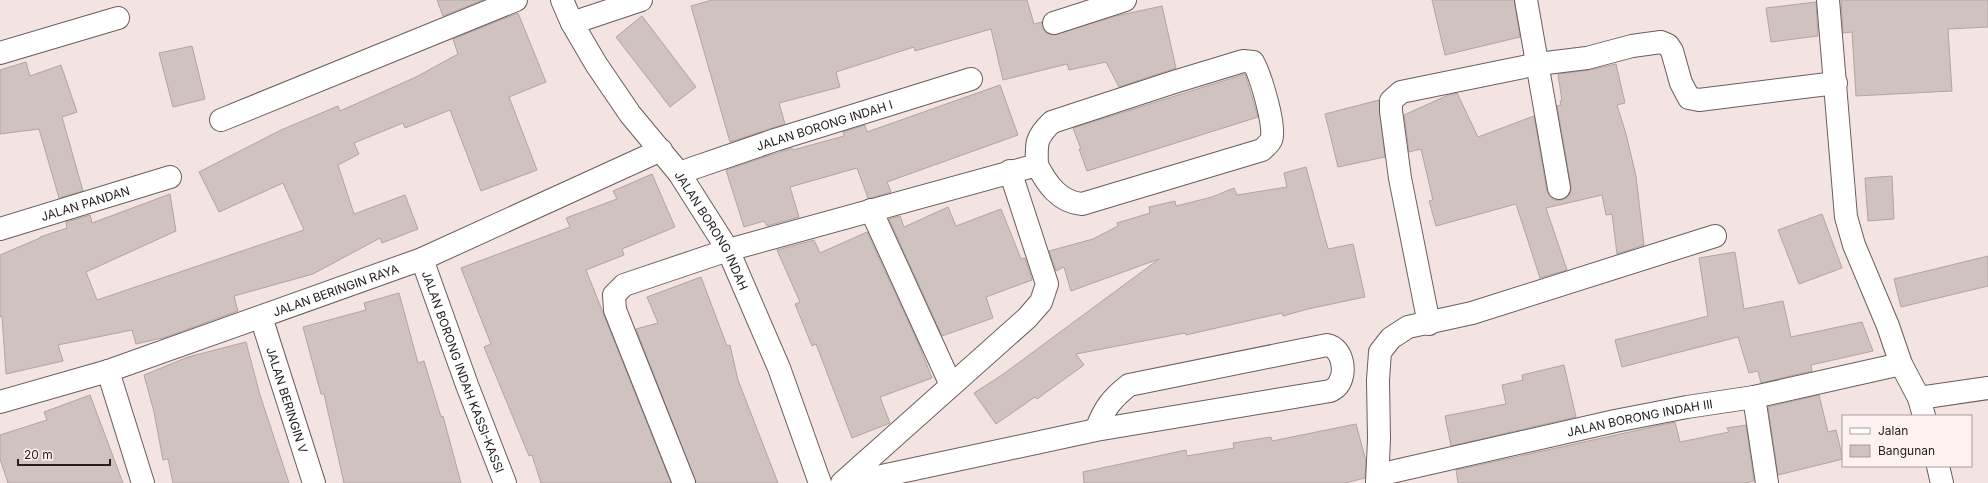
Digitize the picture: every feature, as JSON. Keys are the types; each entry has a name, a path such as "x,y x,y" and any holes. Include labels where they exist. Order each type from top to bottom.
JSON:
{"street":[{"path":"221,120 516,0"},
{"name":"JALAN BORONG INDAH","path":"562,0 572,23 596,64 630,114 679,173 728,250 779,368 820,483"},
{"path":"572,23 641,0"},
{"path":"1054,23 1124,0"},
{"path":"1526,0 1559,188"},
{"path":"1828,0 1846,217 1854,245 1888,326 1901,364 1921,407 1988,388"},
{"path":"0,53 118,18"},
{"path":"1429,324 1400,178 1392,101 1401,92 1538,64 1587,58 1632,46 1660,42 1668,45 1672,50 1681,83 1689,98 1699,100 1836,83"},
{"path":"1243,61 1253,62 1262,82 1273,130 1271,140 1262,150 1082,204 1074,203 1057,193 1047,184 1037,164 1036,149 1041,132 1052,122 1243,61"},
{"name":"JALAN BORONG INDAH I","path":"679,173 775,140 971,79"},
{"name":"JALAN BERINGIN RAYA","path":"0,402 108,371 422,259 661,150"},
{"path":"684,483 615,310 614,295 624,285 728,250 1037,164"},
{"path":"842,483 951,384 1027,318 1042,302 1047,284 1010,171"},
{"name":"JALAN PANDAN","path":"0,229 170,177"},
{"path":"871,210 951,384"},
{"name":"JALAN BORONG INDAH III","path":"1715,236 1472,313 1408,328 1391,338 1380,352 1378,380 1378,479 1615,421 1687,407 1754,398 1901,364"},
{"name":"JALAN BORONG INDAH KASSI-KASSI","path":"422,259 466,385 505,483"},
{"name":"JALAN BERINGIN V","path":"261,317 314,483"},
{"path":"849,483 1096,430 1330,391 1337,386 1341,376 1342,362 1339,353 1333,346 1326,345 1129,385 1113,397 1103,412 1096,430"},
{"path":"108,371 143,483"},
{"path":"1754,398 1767,483"},
{"path":"1938,467 1942,483"}],"building":[{"path":"437,0 483,0 443,16"},
{"path":"712,0 1027,0 1034,24 1042,22 1045,32 1052,35 1116,16 1162,6 1176,68 1119,87 1106,62 1069,70 1067,64 1003,80 991,29 915,51 914,47 836,72 840,87 779,103 785,124 730,142 691,6"},
{"path":"1432,0 1514,0 1520,37 1445,55"},
{"path":"1841,0 1988,0 1988,27 1948,29 1952,91 1856,96 1852,32 1843,33"},
{"path":"1816,2 1818,36 1771,42 1766,8"},
{"path":"518,13 546,82 509,97 537,170 481,191 450,110 405,128 403,123 354,143 359,154 338,165 354,214 405,195 418,229 382,243 380,238 313,274 234,296 238,311 166,337 136,344 132,330 58,345 63,361 6,374 2,316 0,317 0,255 40,237 67,228 66,222 90,215 92,223 170,194 176,231 86,272 97,300 304,230 283,183 219,212 199,172 281,130 338,106 340,111 416,77 458,54 453,39"},
{"path":"642,16 696,87 670,107 616,37"},
{"path":"192,46 205,99 173,107 159,53"},
{"path":"26,62 30,76 61,65 77,112 62,117 83,191 59,198 39,129 0,134 0,70"},
{"path":"1616,64 1625,103 1617,105 1636,176 1644,245 1617,254 1612,214 1606,215 1602,195 1546,208 1567,270 1540,278 1516,204 1436,226 1429,201 1433,200 1421,149 1409,152 1404,115 1446,96 1457,93 1478,137 1534,116 1547,191 1549,196 1554,200 1562,200 1571,192 1571,186 1557,106 1561,105 1560,101 1562,101 1558,74 1589,70"},
{"path":"1245,74 1258,117 1087,171 1073,128"},
{"path":"1000,85 1018,135 887,182 891,192 871,198 868,198 857,168 790,187 799,217 767,226 764,221 744,227 726,170 792,148 793,150 844,136 843,132 865,125 867,132"},
{"path":"1379,100 1385,157 1338,167 1325,114"},
{"path":"1306,167 1328,249 1353,244 1365,297 1283,316 1282,313 1186,335 1185,333 1076,354 1084,365 1037,399 1035,397 996,424 974,393 1002,375 1159,259 1071,291 1064,267 1056,271 1049,251 1093,239 1118,226 1117,223 1150,213 1149,207 1175,201 1176,206 1212,197 1234,188 1237,195 1287,187 1284,173"},
{"path":"652,174 675,227 622,249 624,255 586,270 671,483 541,483 532,455 529,456 484,347 491,344 461,268 570,227 566,218 617,199 613,191"},
{"path":"1892,176 1894,219 1868,221 1865,178"},
{"path":"948,207 956,226 1001,209 1021,259 1025,258 1032,280 986,297 993,318 942,336 889,219 900,216 904,227"},
{"path":"1822,214 1842,268 1799,284 1778,230"},
{"path":"867,232 919,345 932,378 880,397 890,423 852,438 816,344 812,346 795,304 800,302 777,250 814,240 820,253"},
{"path":"1735,252 1744,309 1783,301 1791,337 1862,322 1873,351 1811,365 1812,371 1761,383 1758,371 1749,373 1738,337 1622,367 1615,340 1708,316 1699,258"},
{"path":"1988,256 1988,286 1901,307 1894,279"},
{"path":"701,277 727,346 730,345 738,380 778,483 696,483 636,329 658,323 647,297"},
{"path":"399,293 418,363 424,361 441,417 443,416 461,483 344,483 324,394 321,394 303,327 366,310 364,303"},
{"path":"246,342 260,395 289,483 173,483 168,459 163,460 154,412 144,375 188,357"},
{"path":"1564,365 1576,417 1451,446 1445,416 1506,404 1502,385 1523,380 1522,375"},
{"path":"90,395 123,483 8,483 0,459 0,435 47,420 44,412"},
{"path":"1819,395 1828,432 1836,430 1842,459 1778,475 1768,407"},
{"path":"1675,422 1680,442 1729,432 1727,428 1746,425 1754,481 1745,483 1458,483 1456,470"},
{"path":"1356,424 1366,461 1365,478 1345,483 1084,483 1083,472 1186,450 1187,456 1234,448 1233,443 1271,437 1272,441"}]}
